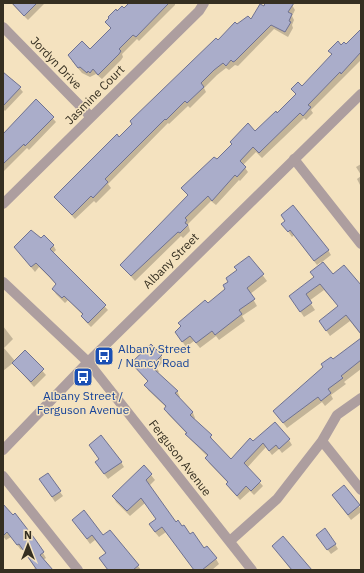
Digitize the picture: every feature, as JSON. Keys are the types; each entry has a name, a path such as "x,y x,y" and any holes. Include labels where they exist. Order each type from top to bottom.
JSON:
{"street":[{"name":"Jasmine Court","path":"3,204 199,11 204,3"},
{"name":"Jordyn Drive","path":"3,27 91,117"},
{"name":"Albany Street","path":"3,450 88,362 294,158 361,94"},
{"path":"294,158 361,244"},
{"name":"Ferguson Avenue","path":"3,282 88,362 252,570"},
{"path":"230,542 277,499 322,441 337,415 361,398"},
{"path":"322,441 361,490"},
{"path":"3,476 78,570"}],"building":[{"path":"12,3 37,3 24,16"},
{"path":"129,3 169,3 136,37 133,35 119,49 121,51 119,54 98,75 93,69 90,73 88,71 87,73 80,67 78,68 68,55 82,41 90,49 111,28 105,22 109,18 108,17 116,9 117,11 122,6 124,8"},
{"path":"265,3 294,3 288,12 292,14 289,21 291,22 285,32 271,25 235,61 233,62 231,60 226,66 223,63 214,70 201,83 204,87 187,103 185,101 166,120 165,119 105,179 108,182 93,198 91,196 72,215 54,197 117,134 119,137 132,124 130,121 216,38 218,40 235,22 237,24 248,16 251,19 260,4 264,6"},
{"path":"361,29 361,52 341,74 340,72 308,105 311,107 303,116 300,113 259,153 253,147 240,161 246,167 237,177 235,175 212,201 208,196 185,218 187,220 185,223 188,225 180,233 178,232 131,276 120,265 188,195 181,188 214,157 217,159 232,144 230,142 248,123 255,131 276,111 277,113 296,94 291,89 298,82 302,86 332,54 328,51 338,41 341,45 344,42 346,44"},
{"path":"3,72 21,87 3,106"},
{"path":"36,99 54,117 25,146 24,144 3,164 3,134"},
{"path":"293,205 329,250 314,261 290,230 288,232 281,224 285,221 281,215"},
{"path":"31,230 41,238 44,235 54,245 50,249 106,305 88,323 81,316 83,314 64,296 62,298 52,289 56,284 50,277 36,263 31,267 14,247"},
{"path":"249,256 264,274 247,288 255,299 239,310 242,314 215,335 212,331 196,343 190,336 182,342 175,332 181,326 178,323 205,300 208,303 225,289 223,285 228,282 226,278 237,270 234,267"},
{"path":"323,262 333,274 344,265 361,285 361,334 346,315 326,331 319,321 338,306 320,284 306,294 312,303 300,312 289,296 314,277 310,272"},
{"path":"361,338 361,360 341,376 343,378 328,389 331,393 321,401 318,397 283,423 273,411 323,367 321,364 331,357 333,359"},
{"path":"151,344 162,355 154,363 157,366 154,369 178,391 175,393 193,412 190,415 212,435 210,437 231,459 250,438 253,441 275,422 290,439 279,449 276,445 269,451 263,443 244,463 261,481 251,491 246,486 237,496 226,484 228,482 205,458 208,455 185,434 187,433 164,409 166,406 144,385 148,381 131,363"},
{"path":"25,350 44,369 31,382 12,363"},
{"path":"101,435 122,462 104,474 95,462 99,459 89,445"},
{"path":"144,465 152,474 146,480 176,522 178,520 182,526 184,525 190,534 193,532 204,548 207,546 217,558 202,570 194,570 162,527 155,532 149,524 156,519 141,498 127,511 112,496"},
{"path":"48,473 61,491 52,497 39,479"},
{"path":"344,485 360,505 348,515 332,495"},
{"path":"3,504 13,515 15,513 35,539 44,552 40,555 53,570 37,570 19,544 17,545 7,532 3,536"},
{"path":"84,510 103,535 110,530 139,565 133,570 108,570 99,558 106,553 92,535 87,539 72,520"},
{"path":"325,528 336,544 327,550 316,535"},
{"path":"283,536 312,570 292,570 272,546"}],"place":[{"name":"Albany Street / Nancy Road","path":"104,356"},
{"name":"Albany Street / Ferguson Avenue","path":"83,377"}]}
